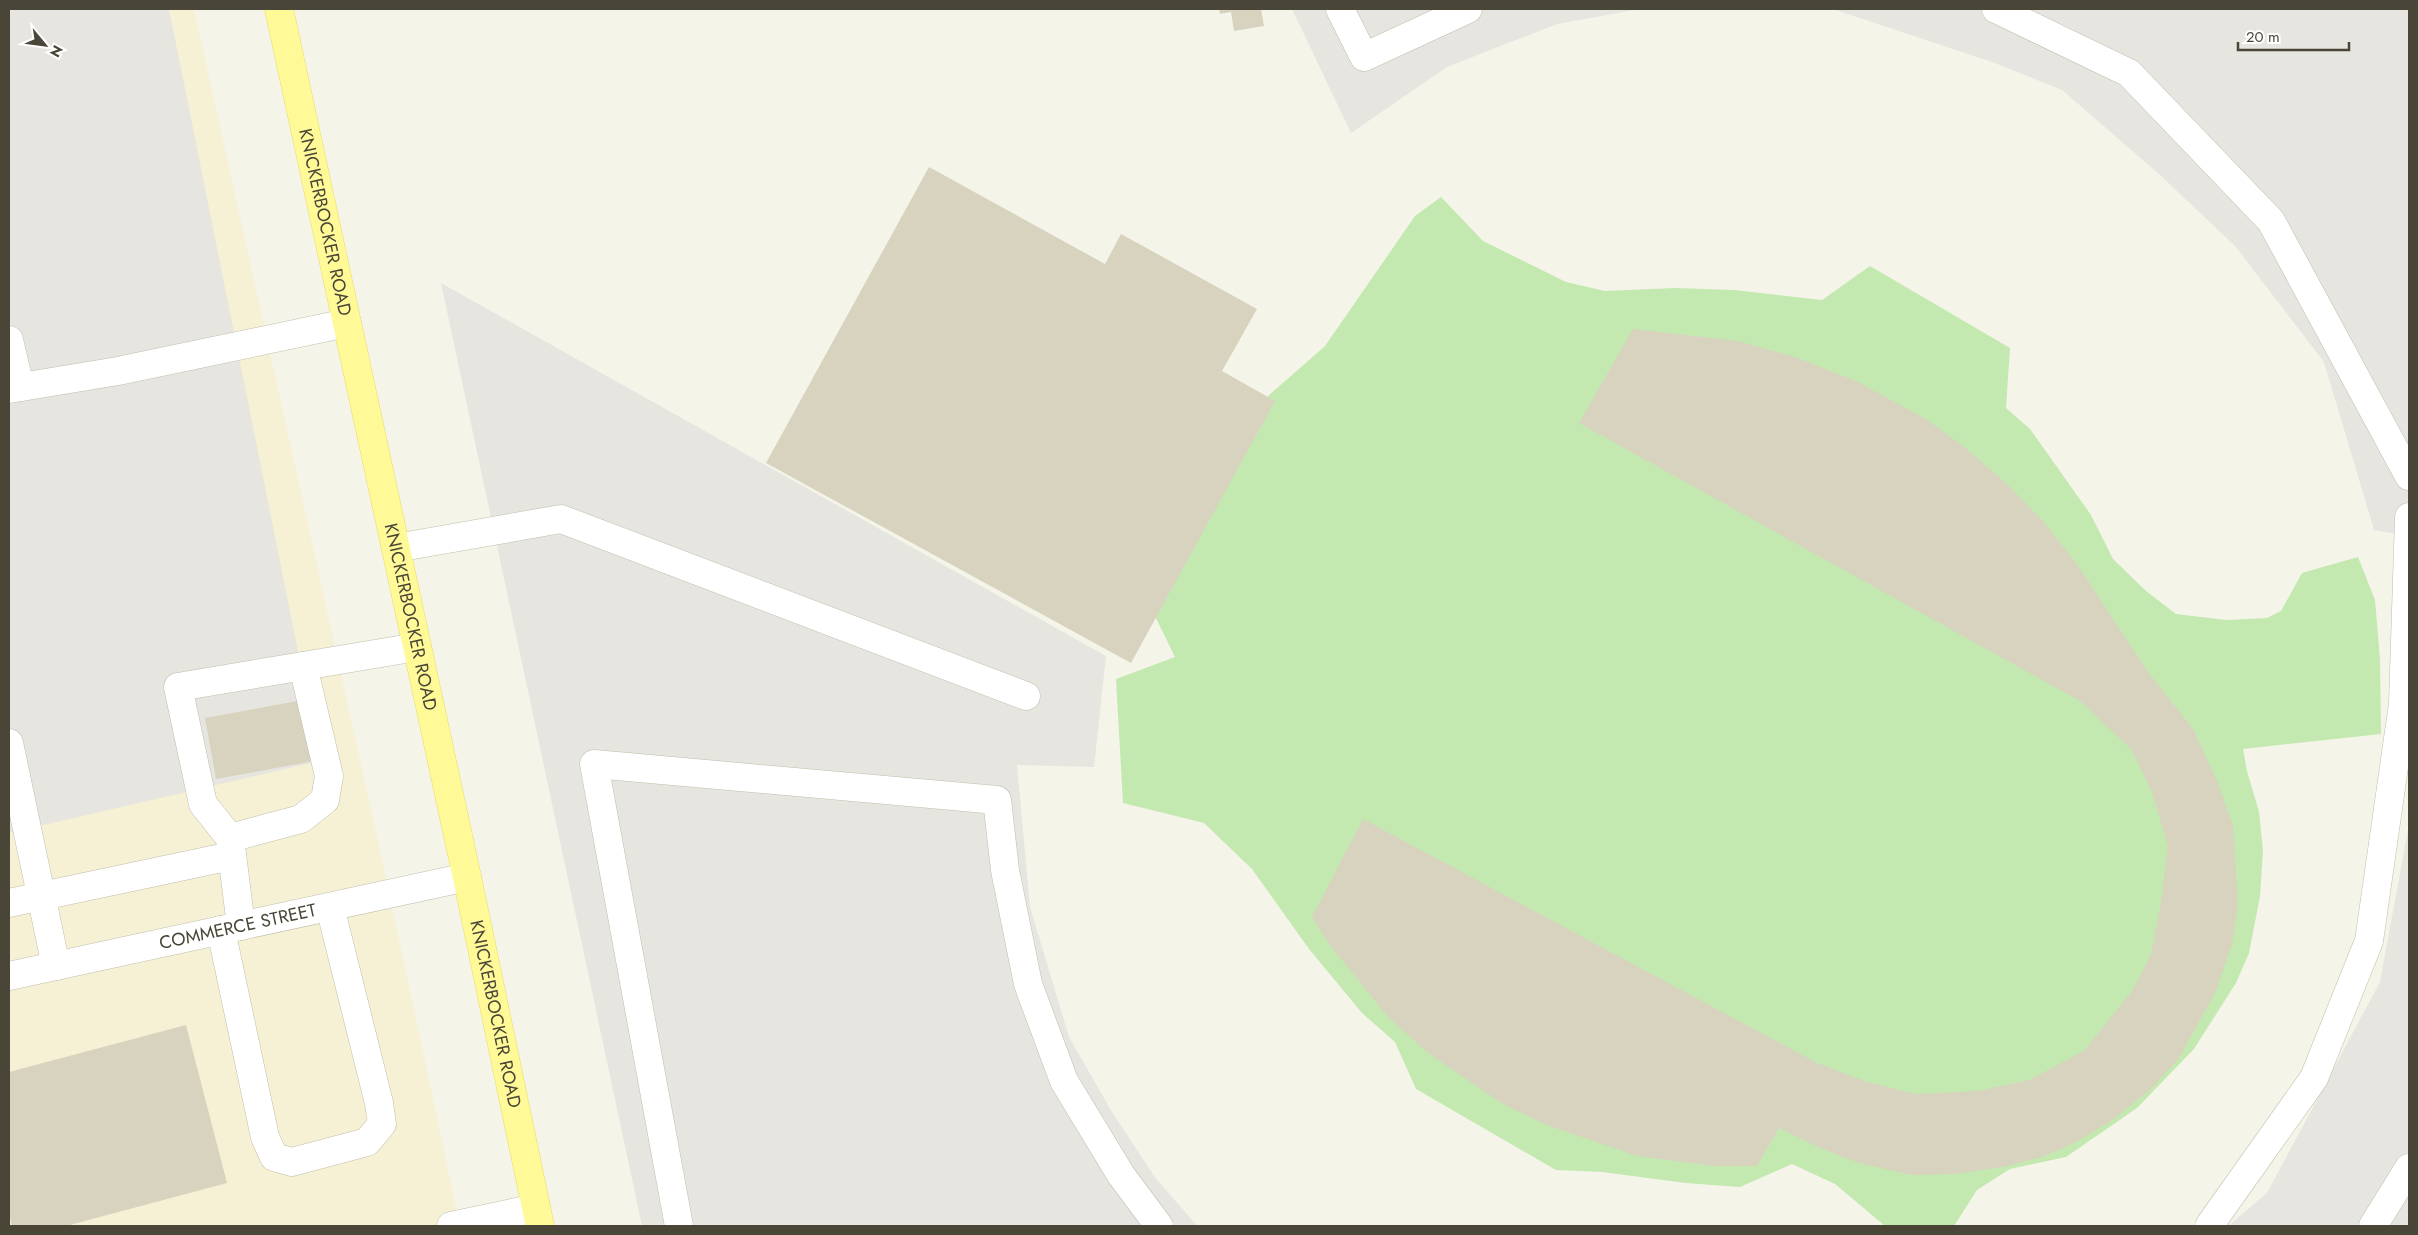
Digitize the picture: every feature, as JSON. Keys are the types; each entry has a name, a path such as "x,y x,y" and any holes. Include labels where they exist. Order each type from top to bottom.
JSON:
{"main road":[{"name":"KNICKERBOCKER ROAD","path":"279,9 467,877 538,1217"}],"street":[{"path":"1340,9 1364,57 1468,9"},
{"path":"1996,9 2129,73 2271,221 2409,476"},
{"path":"9,340 14,388 118,371 347,323"},
{"path":"2209,1226 2314,1078 2369,941 2404,739 2403,704 2409,518"},
{"path":"396,548 561,519 1026,696"},
{"path":"330,907 379,1103 382,1124 367,1142 292,1162 274,1157 265,1137 231,928 230,847 203,804 178,687 417,647"},
{"path":"9,903 230,847 301,819 325,800 329,776 303,666"},
{"path":"9,743 56,966"},
{"path":"679,1226 594,764 997,800 1005,870 1028,984 1064,1081 1121,1175 1159,1226"},
{"name":"COMMERCE STREET","path":"9,976 467,877"},
{"path":"2373,1226 2409,1168"},
{"path":"450,1226 538,1217"}],"shaded area":[{"path":"9,9 194,9 383,864 460,1226 9,1226"},
{"path":"9,9 169,9 320,761 9,833"},
{"path":"1292,9 1640,9 1557,24 1447,67 1351,133"},
{"path":"1833,9 2409,9 2409,536 2374,530 2324,362 2235,246 2159,174 2062,90 1995,63"},
{"path":"441,283 1106,656 1094,767 1017,765 1030,907 1069,1037 1112,1112 1154,1176 1197,1226 642,1226"},
{"path":"2409,824 2409,1226 2228,1226 2267,1193 2380,982"}],"green space":[{"path":"1441,197 1483,241 1566,282 1605,291 1675,288 1734,290 1822,300 1870,266 2010,348 2006,408 2030,429 2091,515 2113,559 2146,591 2176,614 2226,620 2267,618 2281,611 2302,573 2358,557 2375,600 2380,659 2381,734 2243,749 2247,771 2259,812 2263,850 2260,896 2249,953 2236,983 2194,1049 2137,1108 2066,1157 2010,1169 1977,1190 1954,1226 1885,1226 1835,1184 1792,1164 1740,1187 1686,1183 1602,1172 1556,1170 1416,1089 1395,1042 1362,1013 1309,949 1252,869 1204,823 1123,803 1116,679 1175,657 1151,608 1268,396 1325,346 1415,216"}],"building":[{"path":"1219,9 1261,9 1264,26 1234,31 1231,12 1220,14"},
{"path":"929,167 1105,264 1121,234 1257,309 1222,371 1275,401 1131,663 766,463"},
{"path":"1633,329 1738,341 1795,357 1856,381 1926,419 1963,446 2006,483 2043,521 2079,567 2148,672 2193,729 2218,783 2233,826 2238,905 2232,944 2216,991 2179,1058 2152,1088 2111,1121 2076,1142 2045,1156 2007,1166 1956,1174 1911,1175 1856,1162 1818,1147 1779,1128 1757,1166 1713,1166 1637,1156 1544,1124 1503,1104 1428,1053 1388,1017 1329,944 1312,917 1363,819 1817,1063 1867,1082 1916,1094 1978,1091 2029,1080 2084,1051 2132,991 2151,955 2161,902 2168,846 2152,792 2131,749 2080,701 1579,423"},
{"path":"303,700 314,761 216,779 205,718"},
{"path":"186,1025 227,1183 66,1226 12,1226 9,1214 9,1072"}]}
